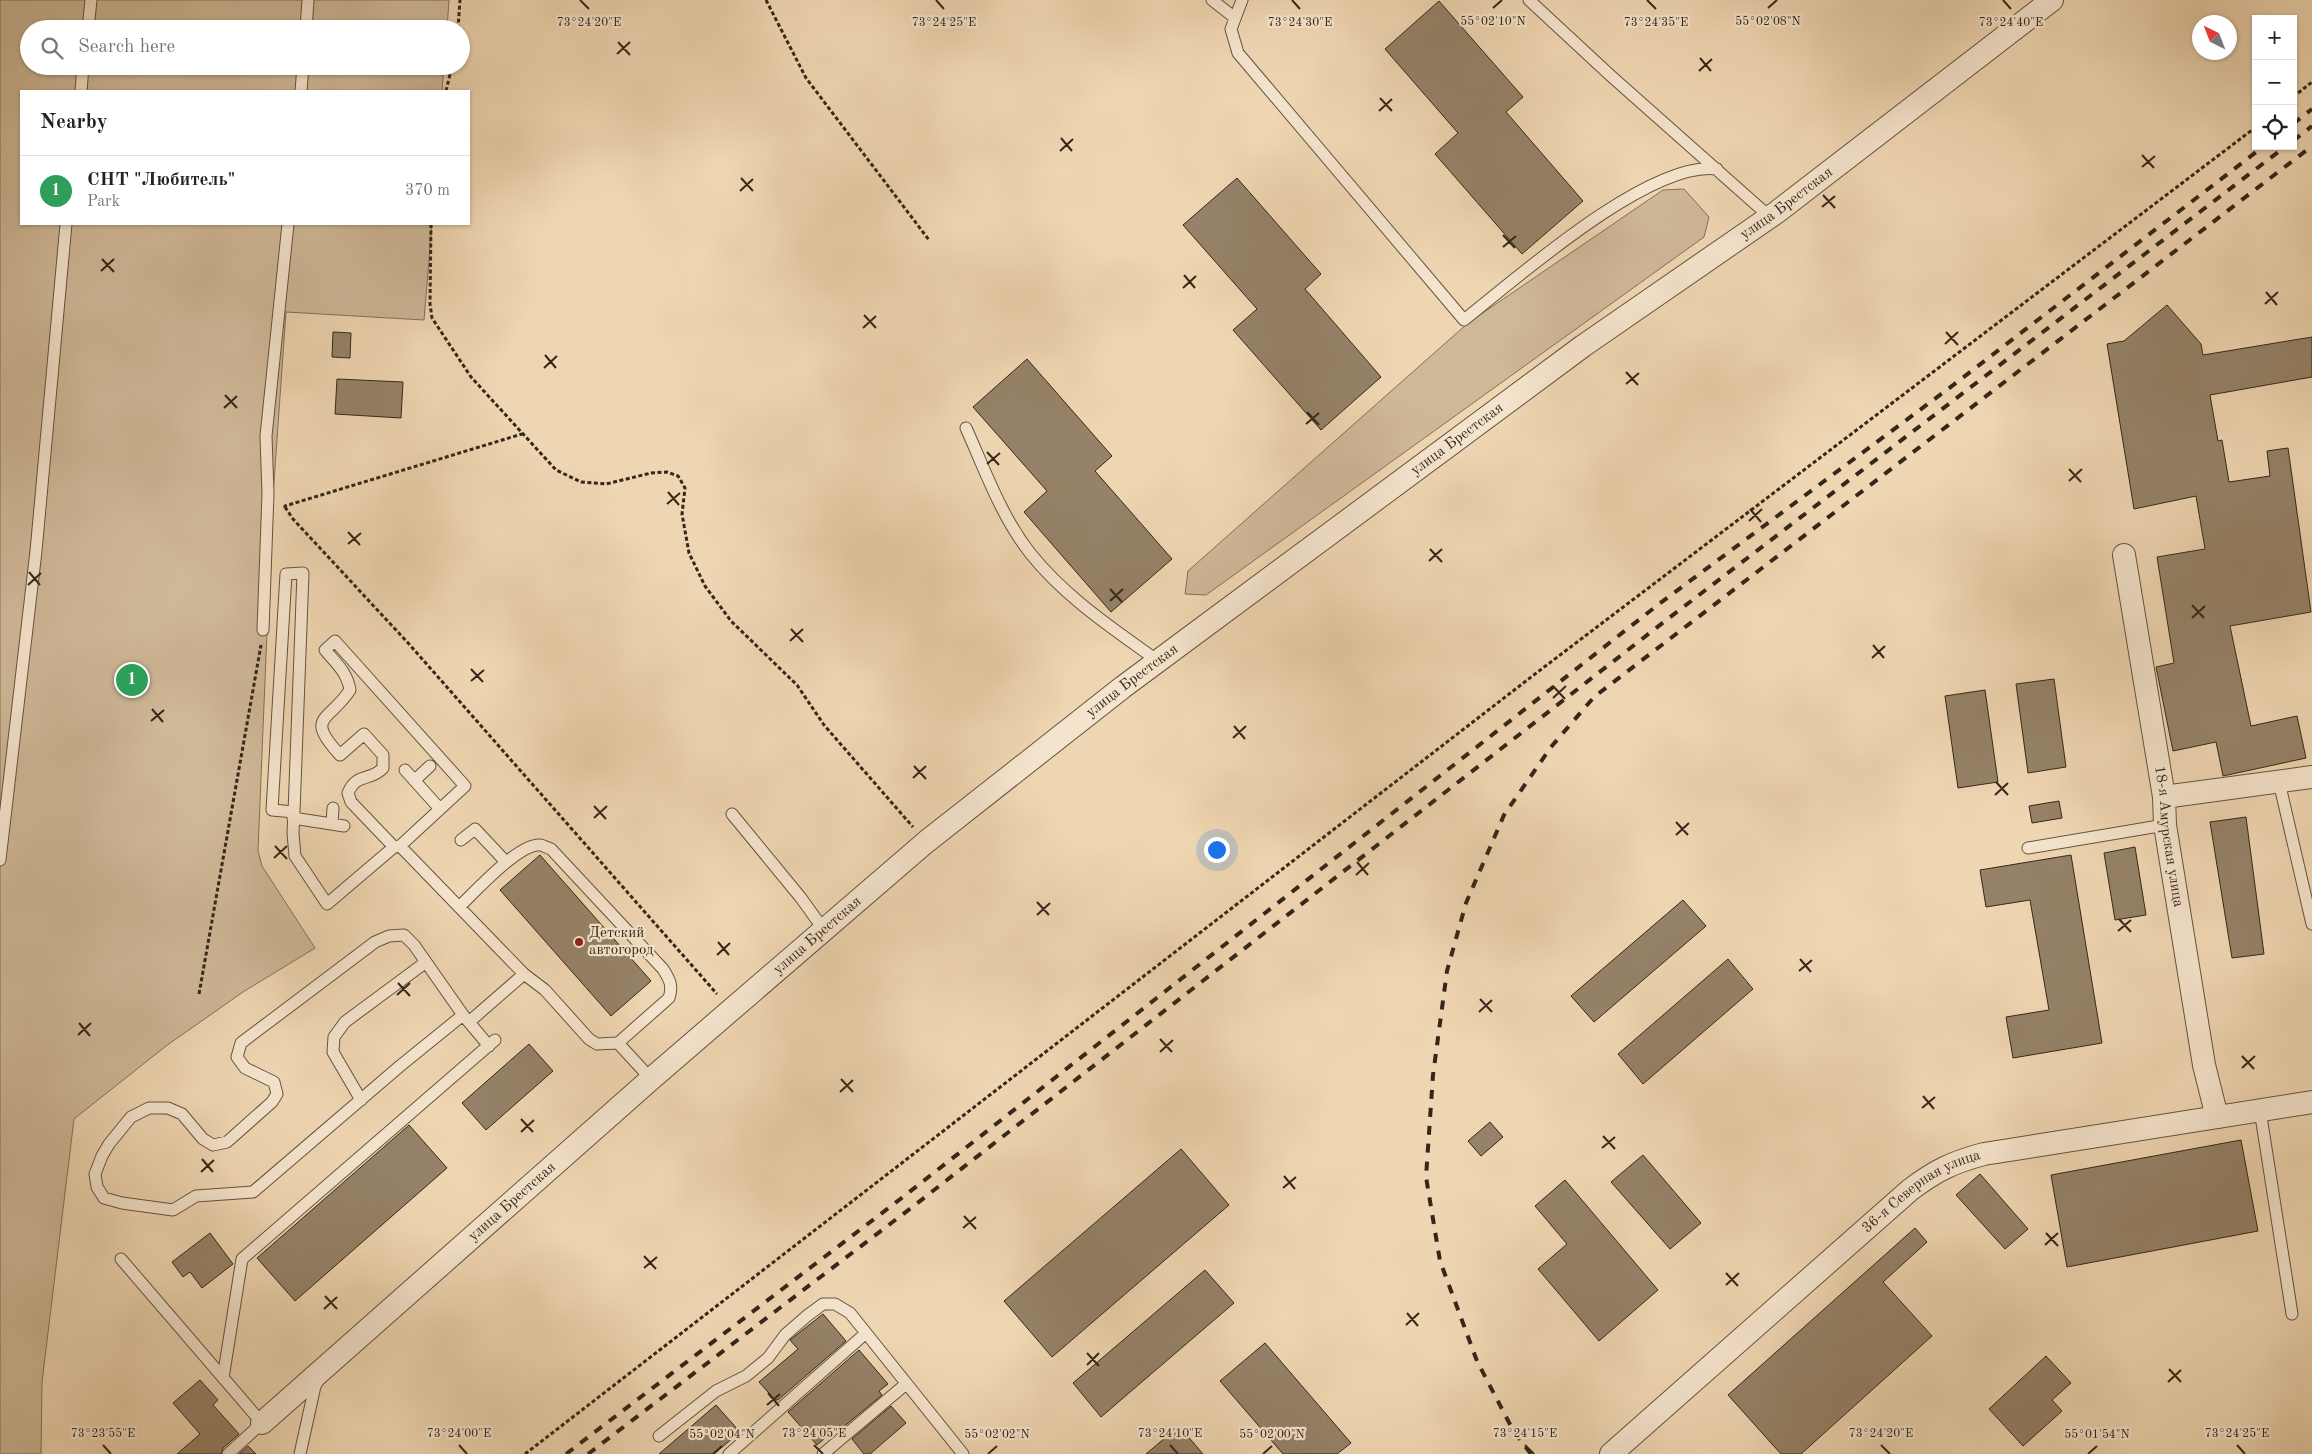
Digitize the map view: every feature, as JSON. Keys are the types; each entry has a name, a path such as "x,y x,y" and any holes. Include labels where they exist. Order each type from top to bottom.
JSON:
{"street":[{"name":"улица Брестская","path":"262,1423 651,1079 926,842 1158,661 1583,346 1770,217 2052,0"},
{"name":"18-я Амурская улица","path":"2124,555 2164,797 2164,825 2204,1065 2216,1117"},
{"path":"2164,797 2312,778"},
{"name":"36-я Северная улица","path":"1611,1454 1910,1190 1933,1172 1957,1161 1984,1154 2312,1102"}],"lane":[{"path":"89,20 91,0"},
{"path":"307,20 308,0"},
{"path":"1212,0 1235,18"},
{"path":"1242,0 1231,29 1238,53 1464,320 1584,225 1639,191 1705,168 1717,170"},
{"path":"1529,0 1611,76 1770,217"},
{"path":"81,90 82,75"},
{"path":"301,90 302,75"},
{"path":"0,860 36,551 66,225"},
{"path":"263,630 268,494 266,436 288,225"},
{"path":"966,428 1002,508 1030,552 1073,598 1158,661"},
{"path":"344,826 332,824 293,815 272,810 286,574 303,573 295,772 293,815 292,834 296,856 327,904 397,847 465,786 335,641 325,650 344,671 350,690 344,700 324,718 321,727 324,738 340,755 364,734 383,755 383,768 377,775 359,778 352,784 348,792 351,802 397,847 460,906 524,974 545,990 589,1039 596,1044 618,1043 669,998 672,990 671,982 663,970 551,849 540,845 530,847 506,862 460,906"},
{"path":"415,780 430,766"},
{"path":"406,770 440,809"},
{"path":"2279,782 2312,924"},
{"path":"332,824 333,808"},
{"path":"732,814 801,898 824,930"},
{"path":"2028,848 2164,825"},
{"path":"461,840 475,828 506,862"},
{"path":"223,1378 242,1260 492,1043 466,1018 404,935 389,936 375,942 241,1042 237,1058 245,1068 274,1082 277,1094 272,1102 227,1142 213,1145 203,1139 182,1114 168,1108 149,1108 131,1117 109,1144 95,1174 96,1186 104,1198 122,1204 173,1210 196,1196 253,1192 400,1066 466,1018 524,974"},
{"path":"361,1100 333,1052 334,1037 346,1022 426,962"},
{"path":"618,1043 651,1079"},
{"path":"2260,1110 2292,1314"},
{"path":"120,1259 262,1423 228,1454"},
{"path":"659,1436 716,1391 746,1376 768,1358 785,1335 823,1304 836,1304 850,1314 963,1454"},
{"path":"729,1454 866,1333"},
{"path":"300,1454 315,1386 329,1363"},
{"path":"823,1454 906,1384"}],"path":[{"path":"459,20 460,0"},
{"path":"766,0 806,78 929,240"},
{"path":"446,90 450,75"},
{"path":"2297,94 2312,82"},
{"path":"525,1454 1534,674 2252,129"},
{"path":"431,225 430,304 432,318 471,378 556,470 581,482 606,484 651,473 667,472 678,476 685,488 682,514 688,553 705,586 731,621 797,686 824,726 926,842"},
{"path":"285,506 293,519 409,644 731,1010"}],"shaded area":[{"path":"0,0 449,0 448,20 20,20 20,75 443,75 442,90 20,90 20,225 432,225 424,320 286,312 272,510 258,851 262,866 315,948 243,992 166,1046 74,1119 42,1382 41,1454 0,1454"},
{"path":"1684,189 1709,217 1704,237 1206,595 1185,594 1188,571 1468,323 1663,190"}],"building":[{"path":"1439,1 1523,97 1506,112 1583,201 1522,254 1435,154 1458,133 1385,49"},
{"path":"1237,178 1321,274 1305,289 1381,377 1321,430 1233,330 1257,309 1183,225"},
{"path":"2167,305 2201,344 2203,355 2312,337 2312,377 2210,395 2218,441 2222,440 2229,482 2270,476 2267,451 2288,448 2311,612 2230,626 2251,726 2297,716 2306,758 2223,776 2216,742 2173,751 2156,667 2174,663 2157,557 2205,549 2196,496 2134,509 2107,344 2124,341"},
{"path":"333,332 351,333 350,358 332,357"},
{"path":"1027,359 1112,456 1095,471 1172,559 1111,612 1024,512 1047,491 973,407"},
{"path":"337,379 403,382 401,418 335,414"},
{"path":"2054,679 2066,767 2028,773 2016,684"},
{"path":"1985,690 1998,782 1958,788 1945,696"},
{"path":"2059,801 2062,818 2032,823 2029,806"},
{"path":"2246,817 2264,954 2232,958 2210,822"},
{"path":"2135,847 2146,915 2115,920 2104,853"},
{"path":"540,855 651,981 611,1016 500,890"},
{"path":"2071,855 2102,1043 2013,1058 2006,1017 2049,1010 2030,900 1986,907 1980,870"},
{"path":"1683,900 1706,926 1594,1022 1571,996"},
{"path":"1728,959 1753,989 1643,1084 1618,1054"},
{"path":"529,1044 553,1071 486,1130 462,1103"},
{"path":"1490,1122 1503,1137 1481,1156 1468,1141"},
{"path":"409,1125 447,1168 295,1301 257,1258"},
{"path":"2241,1140 2258,1231 2067,1267 2051,1175"},
{"path":"1181,1149 1229,1205 1052,1357 1004,1301"},
{"path":"1643,1155 1701,1223 1670,1249 1611,1182"},
{"path":"1980,1174 2028,1229 2005,1249 1956,1195"},
{"path":"1565,1180 1658,1290 1599,1341 1538,1269 1567,1244 1535,1206"},
{"path":"1915,1228 1927,1242 1883,1282 1932,1336 1801,1454 1781,1454 1728,1395"},
{"path":"210,1233 233,1264 202,1288 190,1272 183,1277 172,1262"},
{"path":"1205,1270 1234,1303 1101,1417 1073,1383"},
{"path":"823,1314 846,1341 778,1400 775,1400 759,1382 798,1349 790,1340"},
{"path":"1265,1343 1351,1443 1337,1454 1283,1454 1220,1381"},
{"path":"859,1350 888,1384 879,1391 882,1395 842,1428 840,1425 817,1445 788,1412"},
{"path":"2046,1356 2071,1383 2052,1400 2062,1411 2023,1446 1989,1409"},
{"path":"200,1380 218,1400 213,1405 239,1434 223,1448 221,1454 177,1454 200,1434 173,1403"},
{"path":"716,1405 740,1432 714,1454 659,1454"},
{"path":"891,1406 906,1423 870,1454 864,1454 852,1439"},
{"path":"1179,1426 1203,1454 1146,1454"},
{"path":"248,1446 256,1454 239,1454"}],"railway":[{"path":"2297,121 2312,109"},
{"path":"2297,138 2312,126"},
{"path":"1531,1454 1514,1432 1477,1361 1440,1261 1426,1177 1433,1075 1447,971 1466,903 1504,815 1551,747 1594,697 2312,146"},
{"path":"566,1454 903,1197 1659,604 1948,389 2259,150"},
{"path":"588,1454 911,1208 1669,618 2281,150"}],"place":[{"name":"СНТ \"Любитель\"","path":"132,680"},
{"name":"Детский автогород","path":"579,942"}]}
